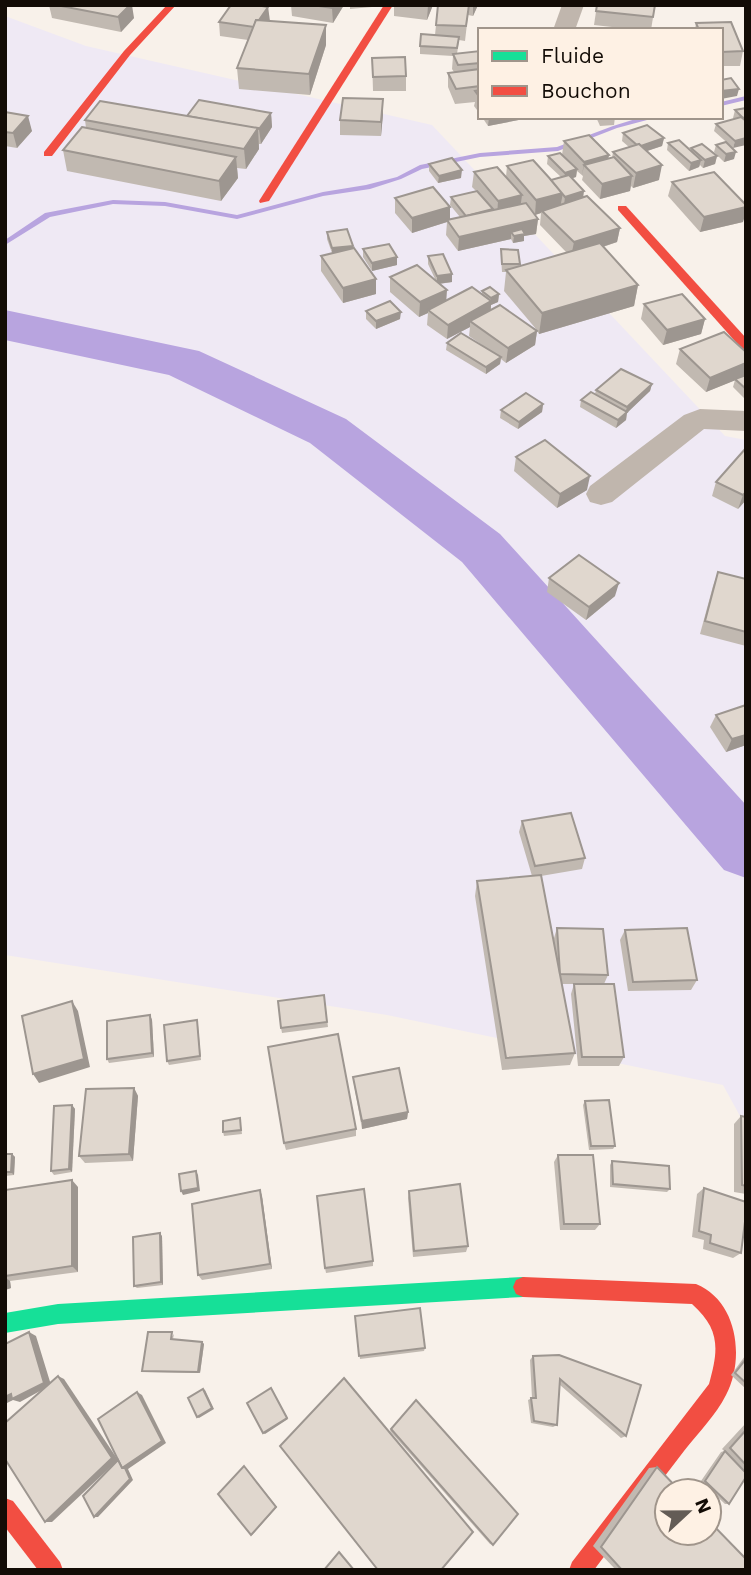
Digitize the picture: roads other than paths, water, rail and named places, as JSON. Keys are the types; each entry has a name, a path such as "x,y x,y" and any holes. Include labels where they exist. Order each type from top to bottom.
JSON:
{"street":[{"path":"48,154 127,53 172,5"},
{"path":"264,201 389,5"},
{"path":"565,28 573,5"},
{"path":"622,208 746,346"},
{"path":"601,494 694,422 700,419 746,421"},
{"path":"5,1323 58,1314 524,1287 696,1294 711,1305 727,1333 727,1363 718,1389 580,1570"},
{"path":"5,1509 52,1570"}],"waterway":[{"path":"723,104 746,98"},
{"path":"5,243 48,215 113,202 165,204 237,217 323,194 367,187 399,178 420,167 480,155 558,149 643,119"},
{"path":"5,325 182,362 328,431 481,548 746,850"}]}
